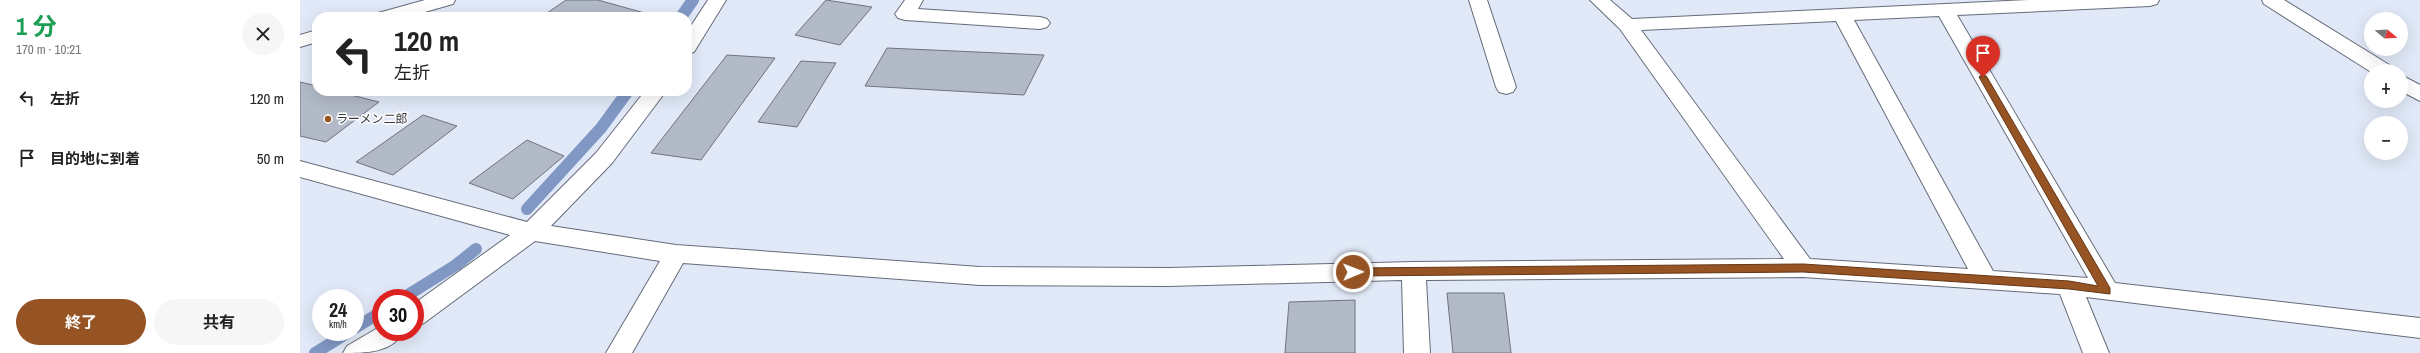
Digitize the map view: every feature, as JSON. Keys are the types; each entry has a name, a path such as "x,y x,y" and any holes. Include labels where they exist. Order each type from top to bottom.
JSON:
{"street":[{"path":"403,12 446,0"},
{"path":"692,40 717,0"},
{"path":"914,0 905,14 1040,23"},
{"path":"1478,0 1506,86"},
{"path":"1599,0 1626,25 1803,268"},
{"path":"1626,25 2150,0"},
{"path":"2271,0 2373,64"},
{"path":"1945,10 2106,291"},
{"path":"1842,15 1985,279"},
{"path":"300,41 312,37"},
{"path":"2408,86 2420,94"},
{"path":"424,309 531,232 604,158 652,96"},
{"path":"300,169 531,232 676,254 980,276 1168,276 1414,271 1803,268 2069,285 2106,291 2420,328"},
{"path":"619,353 676,254"},
{"path":"1414,271 1417,353"},
{"path":"2069,285 2096,353"}],"building":[{"path":"566,0 598,0 641,12 548,12"},
{"path":"826,0 872,7 840,45 795,35"},
{"path":"887,48 1044,55 1024,95 865,86"},
{"path":"727,55 775,58 701,160 651,153"},
{"path":"801,61 836,63 797,127 758,122"},
{"name":"ラーメン二郎","path":"300,82 312,85 312,96 355,96 379,102 326,142 300,136"},
{"path":"423,115 457,126 393,175 356,162"},
{"path":"527,140 564,156 513,199 469,183"},
{"path":"1447,293 1504,293 1511,353 1453,353"},
{"path":"1355,300 1355,353 1285,353 1289,302"}],"waterway":[{"path":"685,12 693,0"},
{"path":"527,209 601,128 624,96"},
{"path":"417,289 456,265 476,249"},
{"path":"364,322 372,318"},
{"path":"315,353 334,341"}],"place":[{"name":"ラーメン二郎","path":"328,119"}],"route":[{"path":"1353,272 1803,268 2069,285 2106,291 1983,77"}]}
